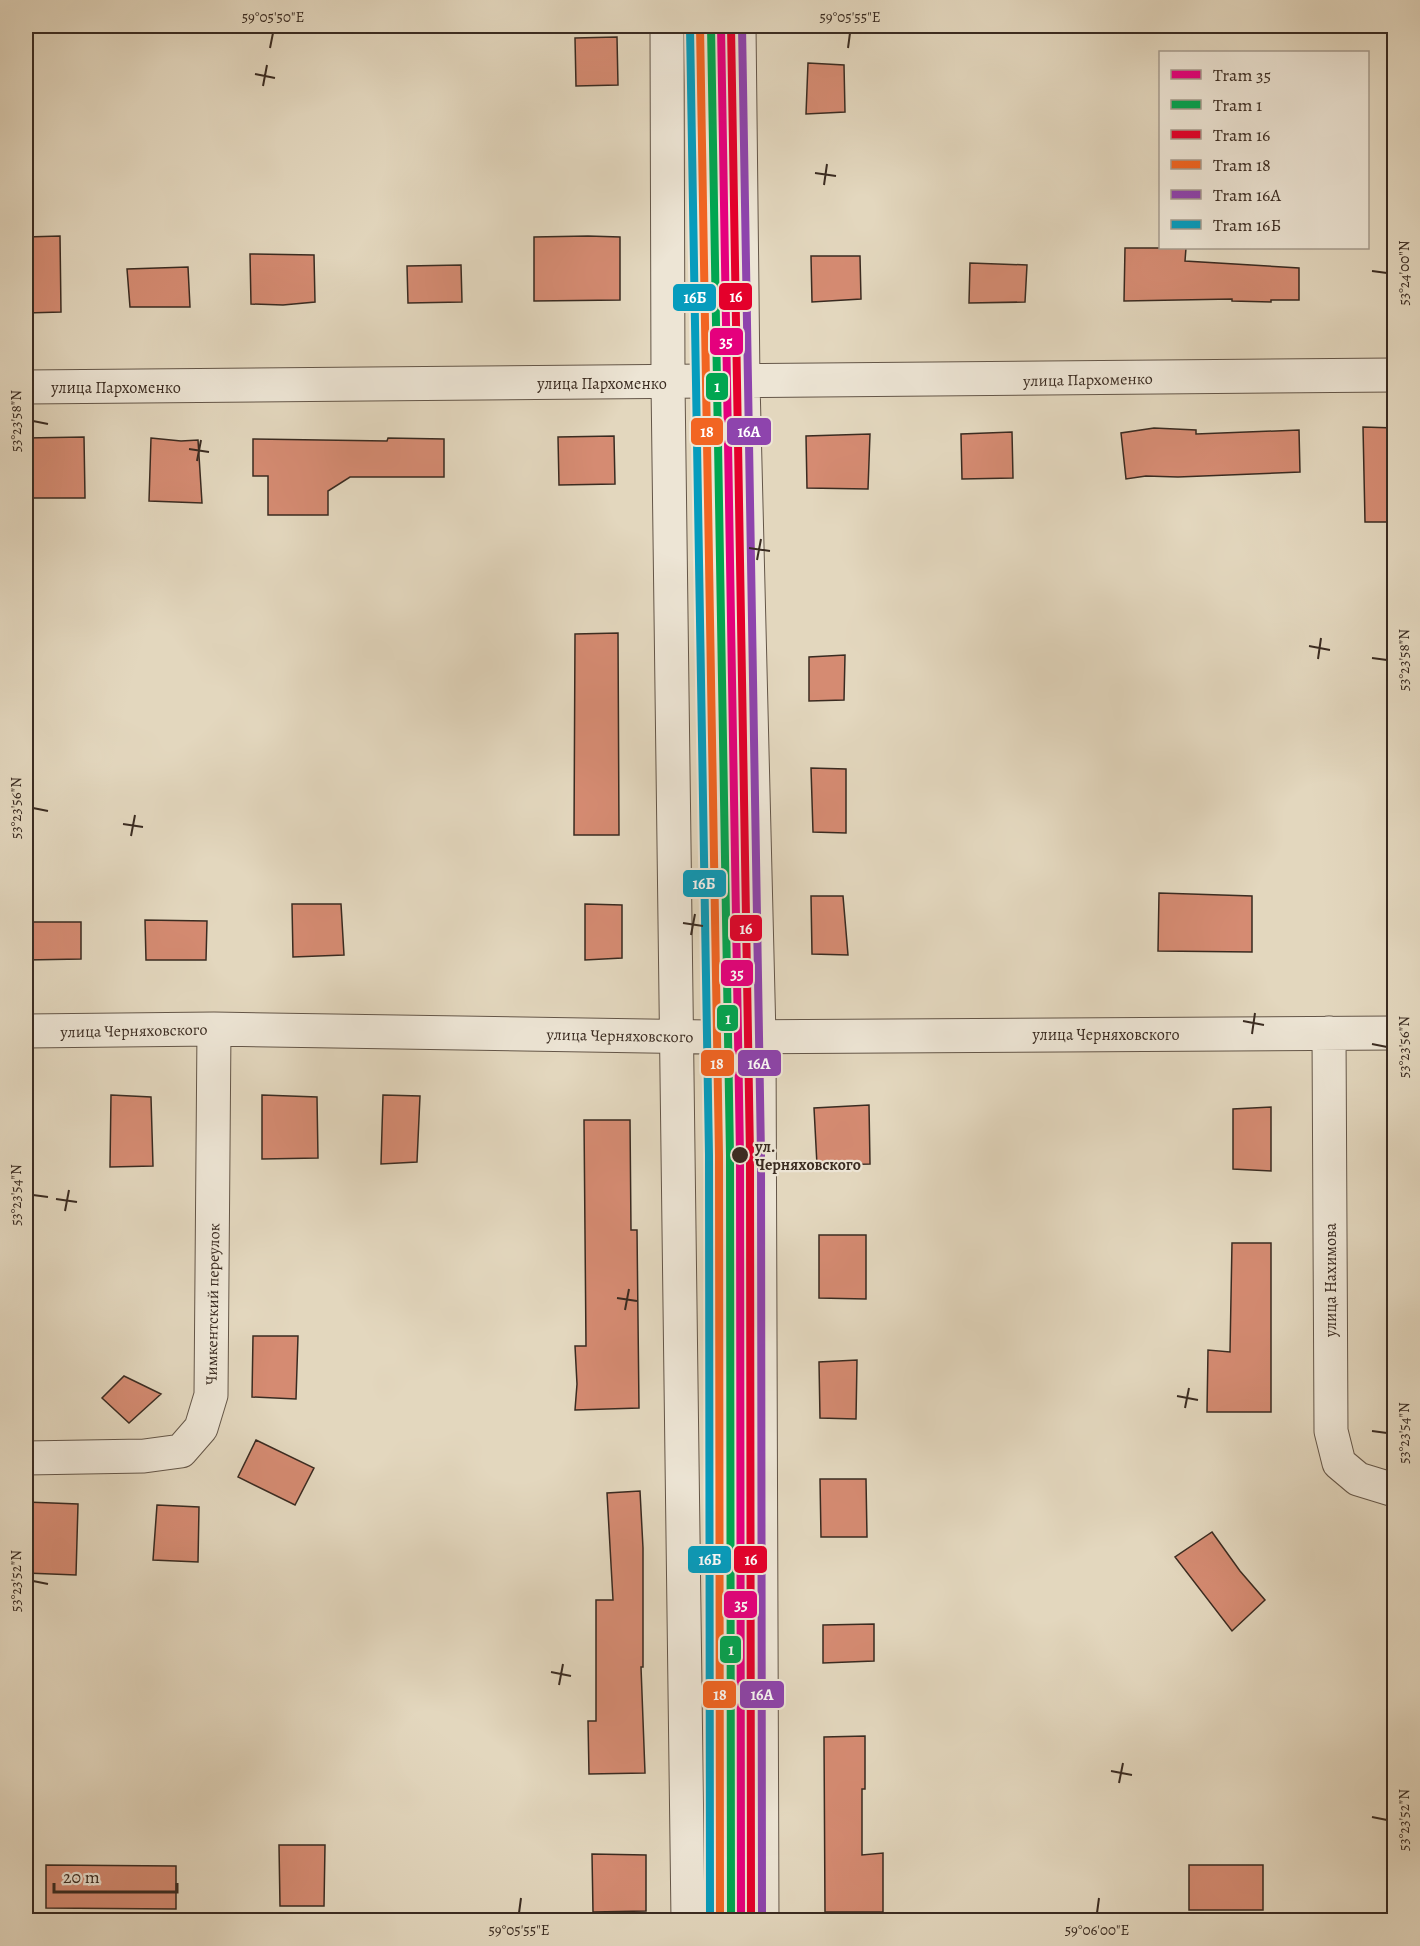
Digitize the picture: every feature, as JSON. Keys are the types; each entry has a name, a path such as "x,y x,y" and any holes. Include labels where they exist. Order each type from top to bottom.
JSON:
{"street":[{"path":"667,26 668,383 688,1920"},
{"path":"739,26 743,382 759,1037 762,1920"},
{"name":"улица Пархоменко","path":"26,387 1395,375"},
{"name":"улица Черняховского","path":"26,1031 214,1029 759,1037 1395,1033"},
{"name":"Чимкентский переулок","path":"26,1458 144,1456 181,1451 201,1428 211,1395 214,1029"},
{"name":"улица Нахимова","path":"1329,1033 1331,1431 1339,1463 1358,1479 1395,1490"}],"building":[{"path":"617,37 618,85 576,86 575,38"},
{"path":"808,63 844,65 845,112 806,114"},
{"path":"60,236 61,312 26,313 26,237"},
{"path":"534,237 620,237 620,300 534,301"},
{"path":"1125,248 1186,249 1185,261 1299,268 1299,300 1271,300 1271,302 1232,301 1232,299 1124,301"},
{"path":"250,254 314,255 315,302 283,305 251,304"},
{"path":"811,256 860,256 861,299 812,302"},
{"path":"970,263 1027,265 1025,302 969,303"},
{"path":"461,265 462,302 408,303 407,266"},
{"path":"188,267 190,307 130,307 127,269"},
{"path":"1363,427 1395,428 1395,522 1365,522"},
{"path":"1154,428 1196,430 1196,434 1299,430 1300,472 1178,477 1146,476 1126,479 1121,433"},
{"path":"1012,432 1013,478 962,479 961,434"},
{"path":"870,434 868,489 807,488 806,436"},
{"path":"614,436 615,484 559,485 558,437"},
{"path":"84,437 85,498 26,498 26,438"},
{"path":"151,438 198,440 202,503 149,501"},
{"path":"388,438 444,439 444,477 350,477 328,491 328,515 268,515 268,476 253,476 253,439 387,441"},
{"path":"618,633 619,835 574,835 575,634"},
{"path":"845,655 844,700 809,701 809,657"},
{"path":"811,768 846,769 846,833 813,832"},
{"path":"1159,893 1252,896 1252,952 1158,951"},
{"path":"811,896 843,896 848,955 812,954"},
{"path":"292,904 341,904 344,955 293,957"},
{"path":"585,904 622,905 622,958 585,960"},
{"path":"145,920 207,921 206,960 146,960"},
{"path":"26,922 81,922 81,959 26,960"},
{"path":"111,1095 151,1097 153,1166 110,1167"},
{"path":"262,1095 317,1097 318,1158 262,1159"},
{"path":"383,1095 420,1096 417,1162 381,1164"},
{"path":"869,1105 870,1164 817,1165 814,1108"},
{"path":"1271,1107 1271,1171 1233,1169 1233,1109"},
{"path":"584,1120 630,1120 631,1230 637,1230 639,1408 575,1410 577,1384 575,1346 586,1346"},
{"path":"819,1235 866,1235 866,1299 819,1298"},
{"path":"1232,1243 1271,1243 1271,1412 1207,1412 1208,1350 1230,1352"},
{"path":"253,1336 298,1336 296,1399 252,1397"},
{"path":"857,1360 856,1419 820,1418 819,1362"},
{"path":"124,1376 161,1394 129,1423 102,1398"},
{"path":"256,1440 314,1468 295,1505 238,1477"},
{"path":"820,1479 866,1479 867,1537 821,1537"},
{"path":"640,1491 643,1548 643,1667 641,1667 645,1773 589,1774 588,1721 596,1721 596,1600 613,1600 607,1493"},
{"path":"26,1502 78,1504 76,1575 26,1573"},
{"path":"157,1505 199,1507 198,1562 153,1560"},
{"path":"1212,1532 1240,1571 1265,1600 1232,1631 1175,1557"},
{"path":"874,1624 874,1661 823,1663 823,1625"},
{"path":"865,1736 862,1855 883,1853 883,1912 825,1912 824,1737"},
{"path":"279,1845 325,1845 324,1906 280,1906"},
{"path":"592,1854 646,1855 646,1911 593,1912"},
{"path":"46,1865 176,1866 176,1909 46,1908"},
{"path":"1189,1865 1263,1865 1263,1910 1189,1910"}],"tram line":[{"name":"18","path":"700,26 719,1155 720,1920"},
{"name":"1","path":"711,26 730,1155 731,1920"},
{"name":"35","path":"721,26 740,1155 741,1920"},
{"name":"16","path":"731,26 750,1155 751,1920"},
{"name":"16А","path":"742,26 761,1155 762,1920"},
{"name":"16Б","path":"690,27 709,1155 710,1920"}],"place":[{"name":"ул. Черняховского","path":"740,1155"}]}
